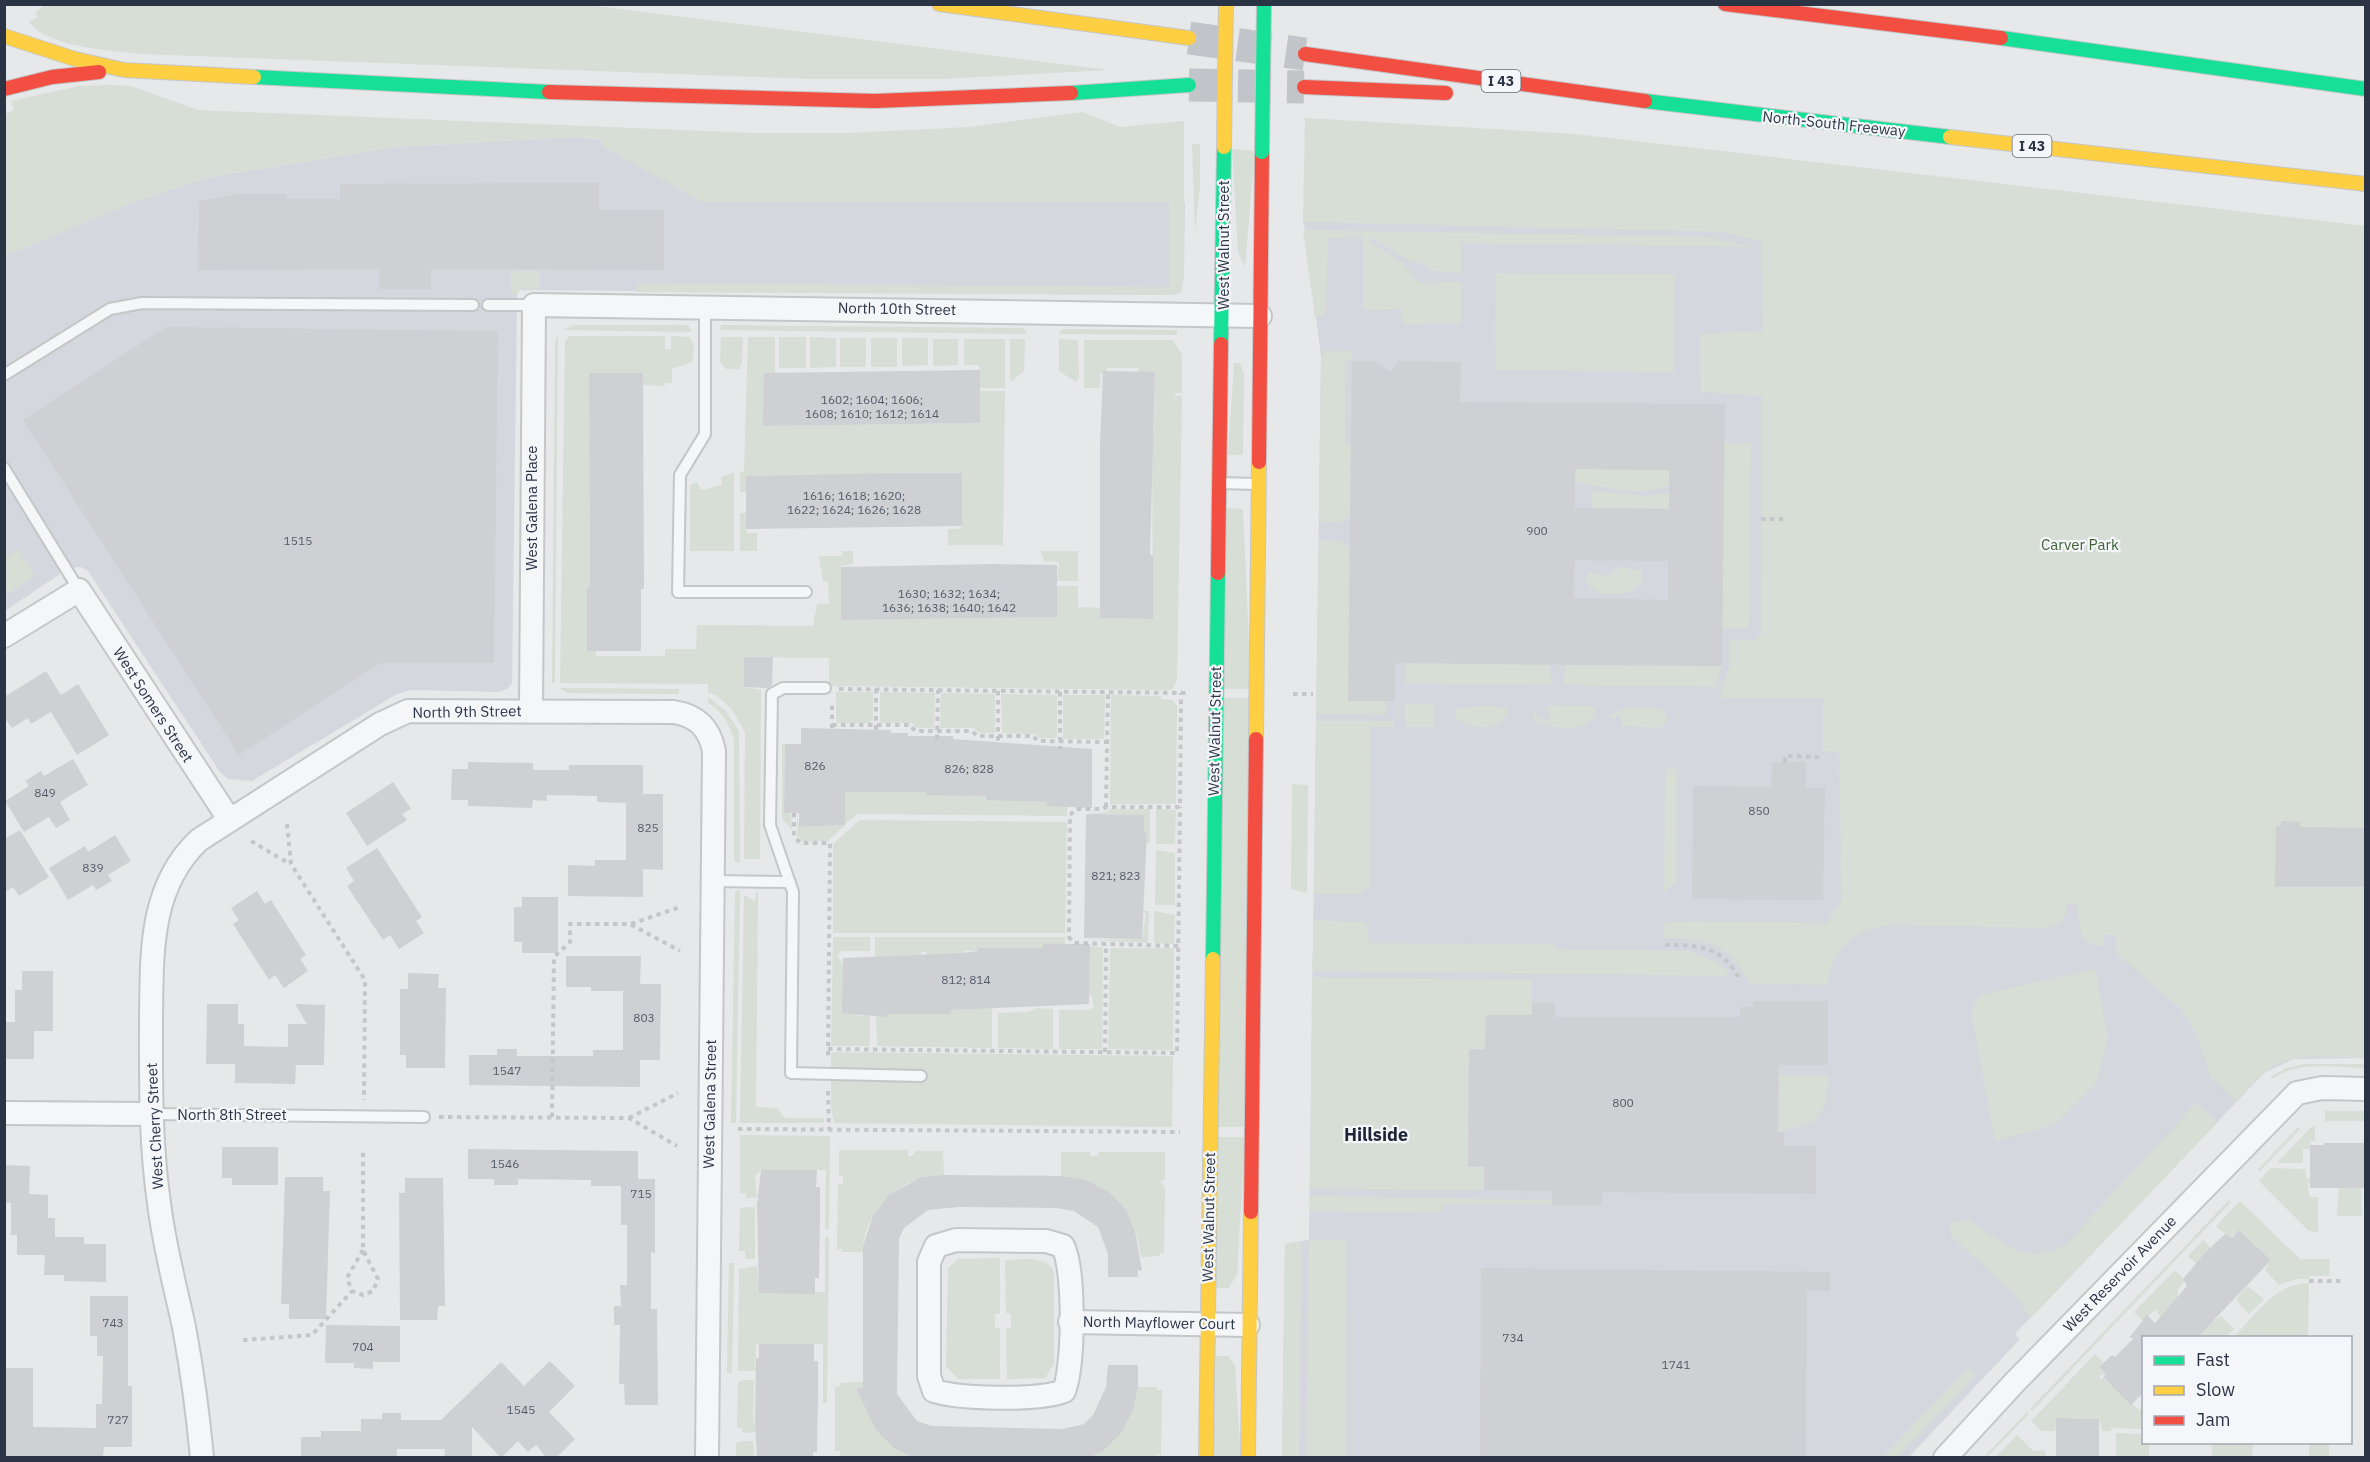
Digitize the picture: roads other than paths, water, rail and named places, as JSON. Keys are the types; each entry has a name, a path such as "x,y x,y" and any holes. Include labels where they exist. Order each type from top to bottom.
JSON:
{"main road":[{"path":"939,4 1189,38"},
{"name":"West Walnut Street","path":"1206,1458 1226,4"},
{"path":"1248,1458 1264,4"},
{"path":"1729,5 2032,42 2366,89"},
{"path":"4,36 75,60 124,70"},
{"name":"North-South Freeway","path":"1305,54 1698,108 2366,184"},
{"path":"4,89 52,77 124,70 585,94 875,101 997,98 1188,85"},
{"path":"1304,87 1462,93"},
{"path":"1497,95 1698,108"}],"street":[{"name":"North 10th Street","path":"534,305 1260,316"},
{"name":"West Galena Place","path":"531,710 534,305"},
{"path":"4,636 78,590"},
{"name":"West Somers Street","path":"78,590 229,819"},
{"name":"North 9th Street","path":"229,819 380,724 408,711 674,712 689,715 703,724 711,737 714,751"},
{"name":"West Galena Street","path":"707,1458 714,751"},
{"name":"West Cherry Street","path":"202,1458 184,1330 159,1204 151,1114 152,955 158,910 167,881 184,854 229,819"},
{"name":"West Reservoir Avenue","path":"1945,1458 2014,1383 2297,1093 2322,1088 2366,1089"},
{"name":"North 8th Street","path":"4,1113 151,1114"},
{"name":"North Mayflower Court","path":"956,1240 1046,1241 1063,1246 1071,1266 1070,1322 1070,1370 1064,1391 1044,1396 960,1396 934,1391 929,1376 932,1254 936,1246 956,1240"},
{"name":"North Mayflower Court","path":"1070,1322 1248,1325"}],"lane":[{"path":"4,375 110,309 142,303 473,305"},
{"path":"488,305 534,305"},
{"path":"705,307 705,434 680,475 678,592 806,592"},
{"path":"4,468 78,590"},
{"path":"1219,483 1259,484"},
{"path":"829,688 783,688 772,694 770,825 793,892 791,1073 921,1076"},
{"path":"712,881 790,882"},
{"name":"North 8th Street","path":"151,1114 428,1117"}],"tunnel":[{"path":"1189,38 1305,54"},
{"path":"1189,85 1304,87"}],"district":[{"name":"Hillside","path":"1376,1135"}],"park label":[{"name":"Carver Park","path":"2080,545"}]}
